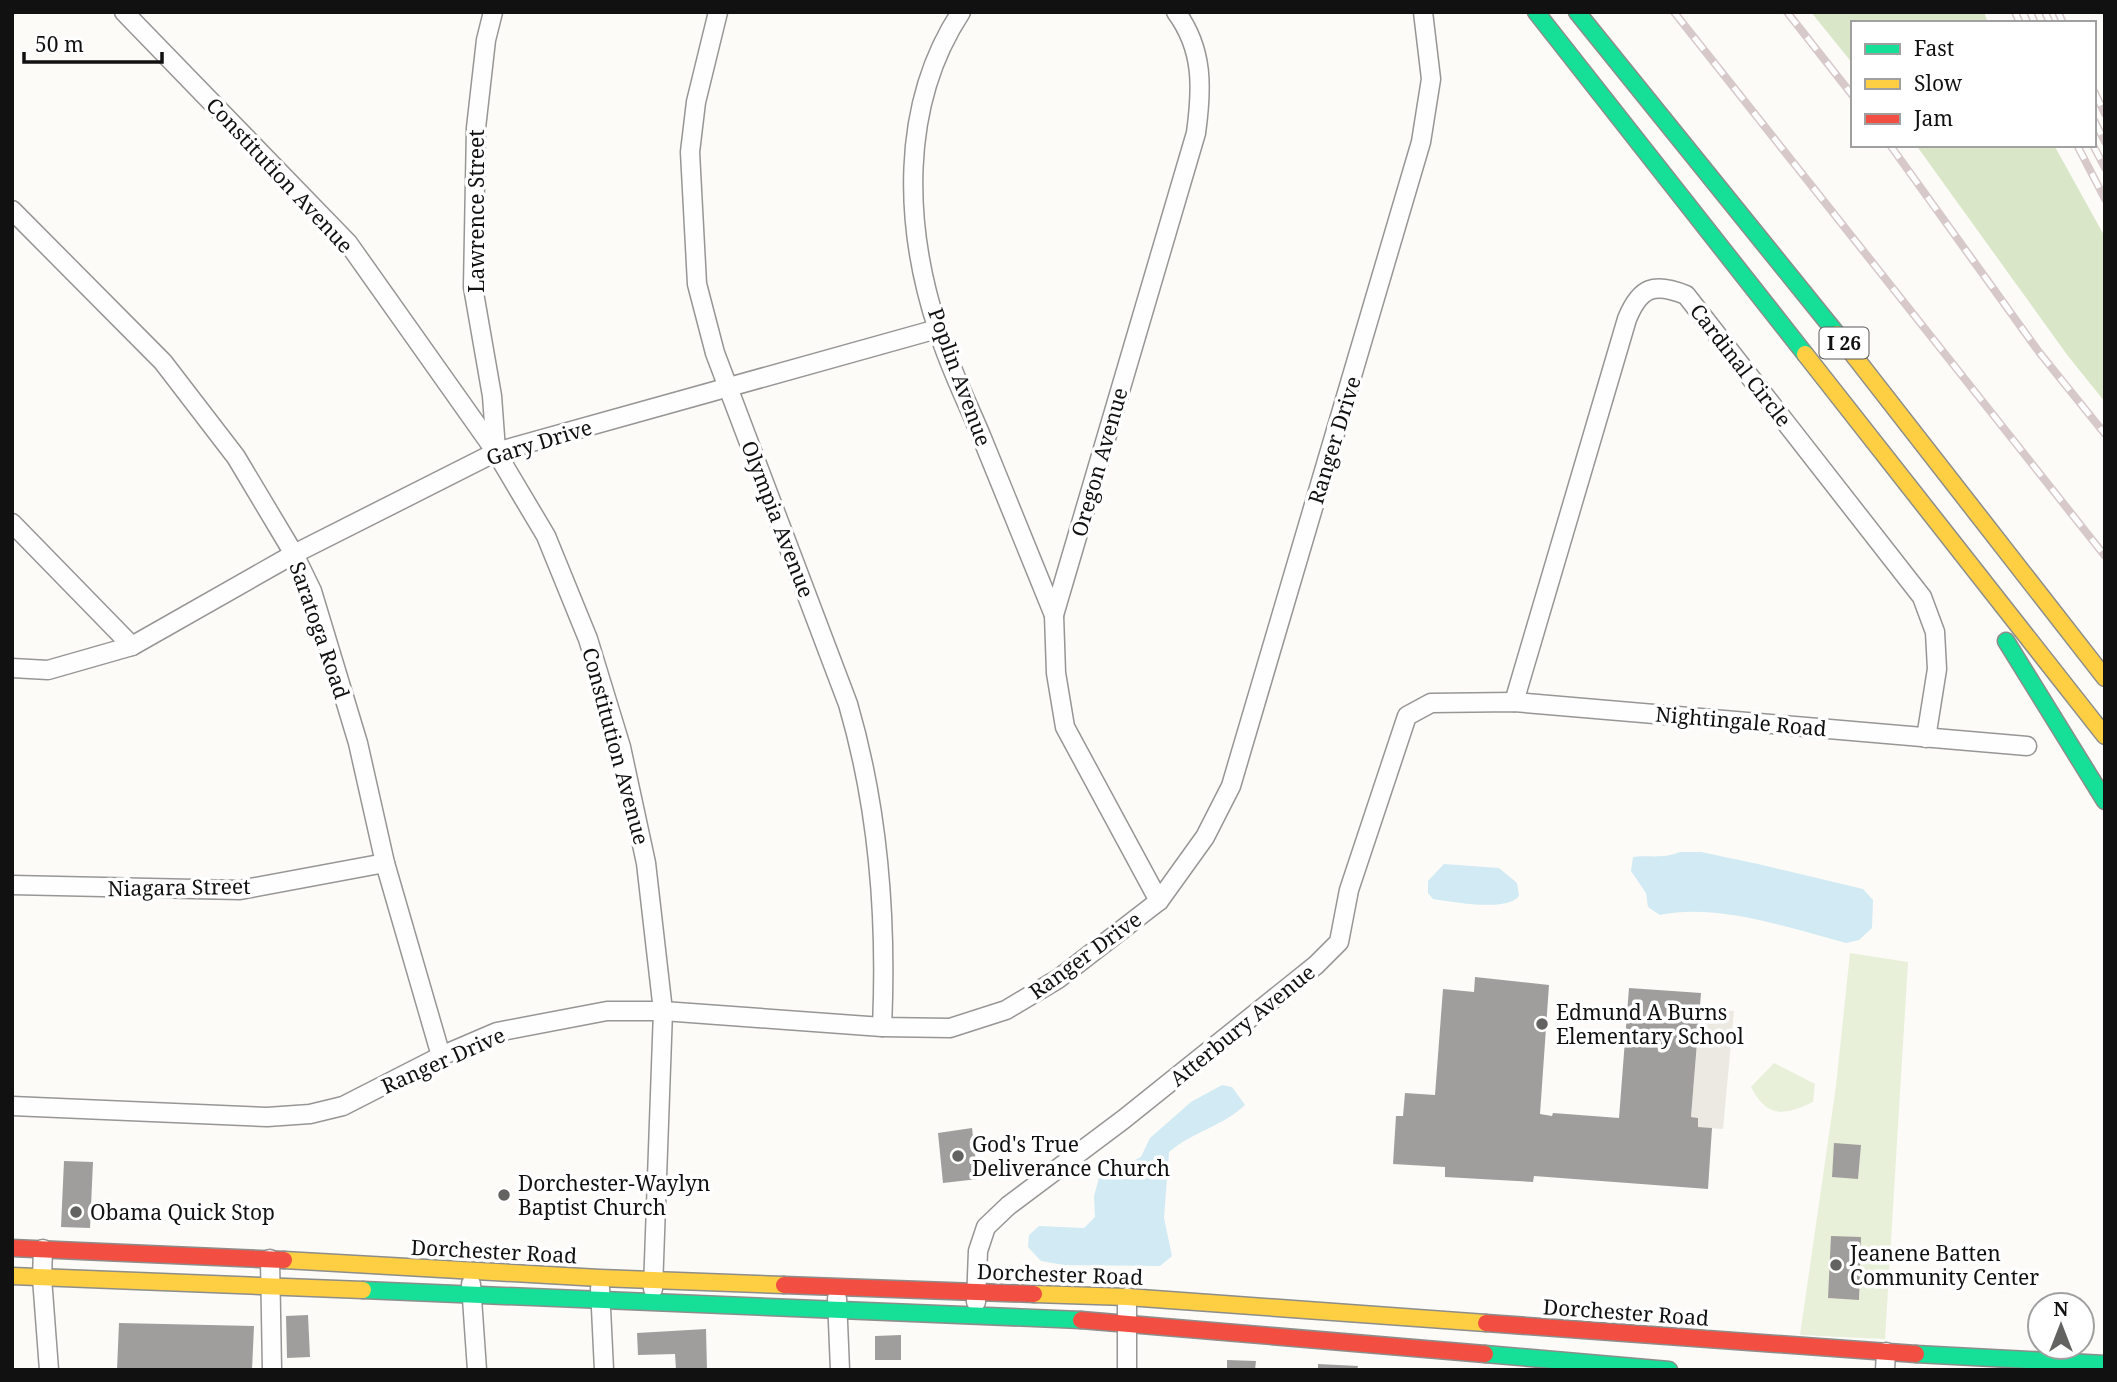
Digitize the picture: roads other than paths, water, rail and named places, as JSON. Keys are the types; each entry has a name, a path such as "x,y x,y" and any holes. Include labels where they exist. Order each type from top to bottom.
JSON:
{"main road":[{"name":"I 26","path":"1536,12 2105,736"},
{"name":"I 26","path":"1577,12 2105,678"},
{"path":"1860,425 1981,605"},
{"path":"1996,628 2105,801"},
{"path":"2072,633 2105,667"},
{"name":"Dorchester Road","path":"12,1248 270,1259 600,1278 1127,1297 1885,1361 2078,1366 2105,1364"},
{"path":"12,1276 1127,1324 1669,1370"}],"street":[{"name":"Constitution Avenue","path":"124,12 348,243 496,452 546,536 588,639 621,747 646,863 663,1011 653,1303"},
{"name":"Lawrence Street","path":"493,12 486,40 476,128 473,287 492,396 496,452"},
{"name":"Olympia Avenue","path":"718,12 696,102 690,152 697,284 704,319 728,389 843,691 859,743 877,841 886,946 883,1027"},
{"name":"Poplin Avenue","path":"961,12 928,84 914,141 913,200 919,252 937,329 1054,615"},
{"name":"Oregon Avenue","path":"1159,901 1065,727 1056,673 1054,615 1196,133 1202,95 1199,55 1176,12"},
{"name":"Ranger Drive","path":"12,1106 267,1117 310,1114 343,1106 441,1056 511,1030 607,1011 663,1011 883,1027 950,1028 1006,1010 1058,979 1159,901 1205,837 1231,786 1421,142 1431,79 1423,12"},
{"name":"Saratoga Road","path":"12,210 163,362 236,457 294,554 312,591 358,743 386,863 441,1056"},
{"name":"Cardinal Circle","path":"1514,702 1627,319 1635,300 1652,288 1670,288 1686,295 1922,597 1935,632 1937,669 1926,738"},
{"name":"Gary Drive","path":"12,668 48,670 132,646 294,554 496,452 937,329"},
{"path":"12,523 132,646"},
{"name":"Nightingale Road","path":"1456,704 1514,702 2026,746"},
{"name":"Atterbury Avenue","path":"976,1316 978,1251 986,1227 1316,965 1339,942 1349,890 1407,716 1430,703 1456,704"},
{"name":"Niagara Street","path":"12,885 240,890 386,863"},
{"path":"43,1249 42,1278 49,1370"},
{"path":"270,1259 268,1287 272,1370"},
{"path":"470,1270 477,1370"},
{"path":"600,1278 604,1370"},
{"path":"836,1288 840,1370"},
{"path":"1127,1297 1127,1370"}],"water":[{"path":"1680,852 1701,852 1863,889 1873,900 1872,928 1859,940 1846,943 1777,924 1729,915 1682,912 1660,915 1648,907 1646,893 1631,871 1633,857 1663,856"},
{"path":"1444,864 1499,868 1517,883 1519,896 1513,901 1492,905 1433,899 1428,893 1428,881"},
{"path":"1222,1085 1232,1087 1245,1105 1169,1152 1164,1218 1172,1256 1160,1266 1064,1265 1041,1261 1028,1247 1029,1235 1039,1226 1084,1228 1095,1217 1094,1196 1099,1178 1141,1157 1150,1138 1191,1102"}],"railway":[{"path":"1674,12 2105,556"},
{"path":"1787,12 1851,93"},
{"path":"2015,12 2019,21"},
{"path":"2030,12 2034,21"},
{"path":"2045,12 2049,21"},
{"path":"2058,12 2062,21"},
{"path":"2096,95 2105,114"},
{"path":"2096,124 2105,142"},
{"path":"1891,147 2039,352 2105,434"},
{"path":"2078,147 2105,199"},
{"path":"2094,147 2105,168"}],"place":[{"name":"Edmund A Burns Elementary School","path":"1542,1024"},
{"name":"God's True Deliverance Church","path":"958,1156"},
{"name":"Dorchester-Waylyn Baptist Church","path":"504,1195"},
{"name":"Obama Quick Stop","path":"76,1212"},
{"name":"Jeanene Batten Community Center","path":"1836,1265"}]}
